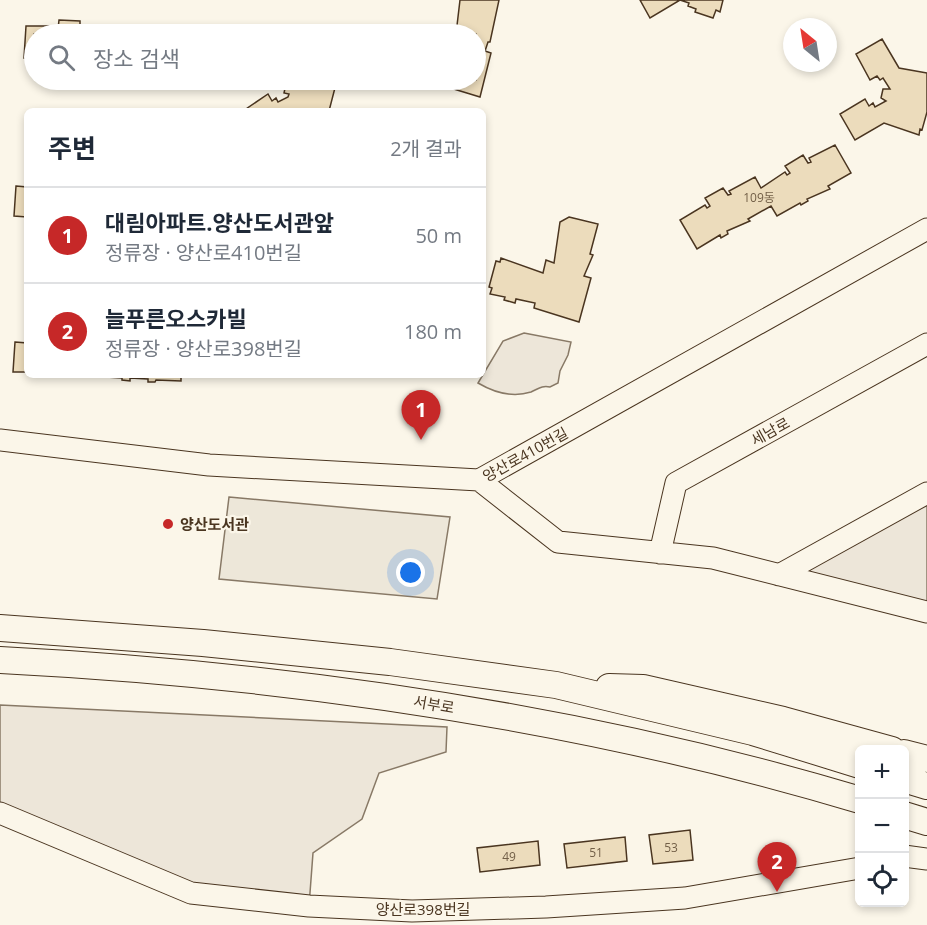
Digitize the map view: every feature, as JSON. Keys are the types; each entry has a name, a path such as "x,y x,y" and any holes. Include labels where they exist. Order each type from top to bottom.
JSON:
{"main road":[{"path":"0,628 273,650 390,662 556,685 753,732 855,763"},
{"name":"서부로","path":"0,660 201,674 391,697 574,727 755,769 857,799"},
{"path":"0,671 38,662"},
{"path":"556,685 643,687 783,720 874,745"},
{"path":"909,754 927,759"},
{"path":"909,781 927,786"},
{"path":"909,817 927,822"}],"street":[{"name":"양산로410번길","path":"0,440 208,465 479,480 927,229"},
{"name":"세남로","path":"660,553 676,483 927,344"},
{"path":"479,480 558,542 713,558 927,612"},
{"path":"779,575 927,492"},
{"name":"양산로398번길","path":"0,813 191,893 309,906 412,911 627,902 685,897 855,869"},
{"path":"909,857 927,859"}],"shaded area":[{"path":"524,333 571,342 558,383 517,395 497,392 478,383 481,378 486,378 486,370 503,341"},
{"path":"927,493 927,612 779,575"},
{"path":"229,497 450,517 437,599 219,579"},
{"path":"0,705 447,727 446,752 379,773 362,819 313,853 309,906 191,893 0,813"}],"building":[{"path":"460,0 499,0 490,42 486,48 486,24 457,24"},
{"path":"640,0 680,0 650,18"},
{"path":"680,0 723,0 720,12 716,10 713,18 695,12 696,9 688,6 689,3"},
{"path":"59,20 80,21 80,24 59,24"},
{"path":"882,39 899,68 927,73 927,112 919,135 884,123 855,140 840,114 865,99 869,106 873,103 875,107 886,101 881,98 883,89 890,89 883,78 880,80 877,76 870,80 856,54"},
{"path":"486,51 491,53 486,73"},
{"path":"285,90 334,90 330,108 247,108 268,94 272,101 276,98 278,102 288,97 289,94 284,93"},
{"path":"457,90 482,90 480,97"},
{"path":"835,145 851,173 828,186 830,189 777,216 771,206 748,219 750,221 727,231 728,234 721,238 720,235 697,249 680,220 705,205 707,208 710,206 705,198 723,188 728,195 731,194 729,191 755,177 761,188 785,172 787,175 790,173 785,166 803,155 808,163 811,162 809,158"},
{"path":"16,186 24,187 24,217 14,216"},
{"path":"569,217 598,224 590,254 593,255 584,276 591,278 579,322 534,308 535,303 516,299 515,303 504,300 505,297 490,294 492,288 489,287 496,261 500,262 501,258 543,273 546,260 554,263 560,222"},
{"path":"15,342 24,343 24,372 13,372"},
{"path":"130,378 181,378 181,381 148,382 148,379"},
{"path":"690,830 693,860 653,864 649,835"},
{"path":"625,837 627,861 567,868 564,844"},
{"path":"538,841 540,865 480,872 477,848"}],"place":[{"name":"대림아파트.양산도서관앞","path":"421,440"},
{"name":"양산도서관","path":"168,524"},
{"name":"늘푸른오스카빌","path":"777,892"}]}
